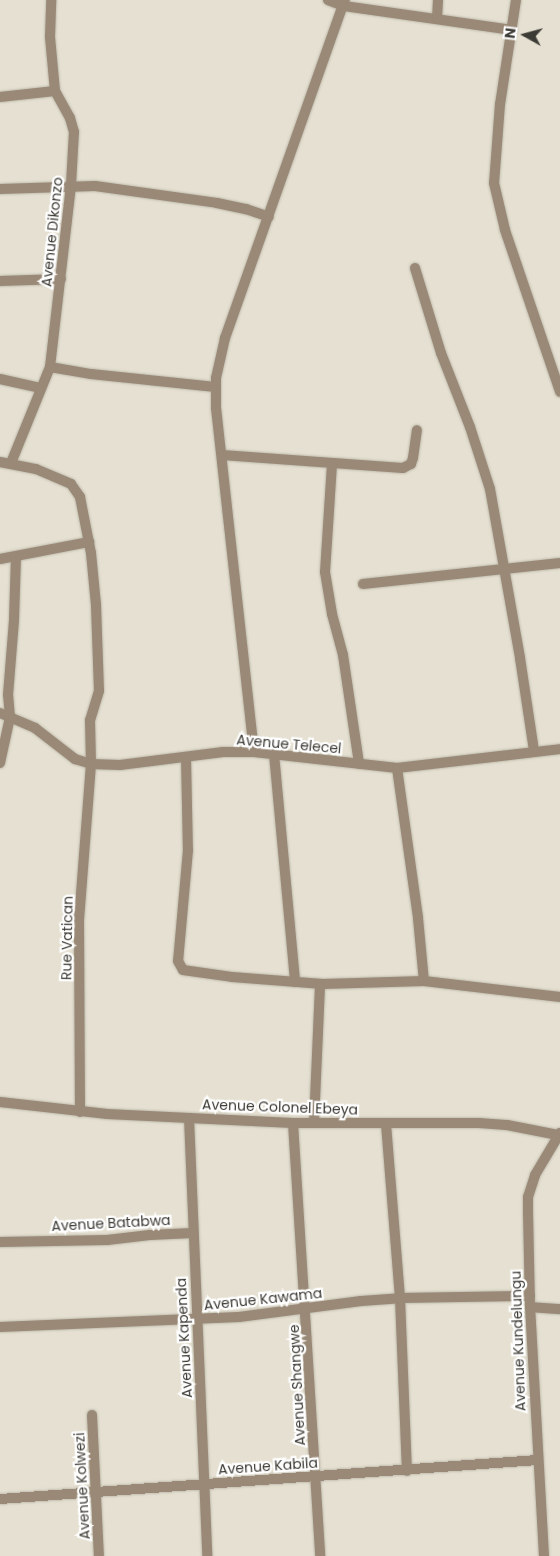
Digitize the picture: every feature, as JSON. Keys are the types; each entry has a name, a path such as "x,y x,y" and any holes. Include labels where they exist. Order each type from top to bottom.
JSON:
{"street":[{"name":"Avenue Dikonzo","path":"11,463 50,367 71,185 74,132 70,118 55,91 50,37 51,0"},
{"path":"328,0 512,30"},
{"path":"437,19 438,0"},
{"path":"516,0 500,104 494,183 506,230 560,392"},
{"path":"254,752 215,387 218,362 345,3"},
{"path":"0,96 55,91"},
{"path":"0,188 71,185 95,186 174,196 246,209 269,217"},
{"path":"415,268 441,353 470,427 490,489 534,751"},
{"path":"1,279 60,279"},
{"path":"50,367 91,374 215,387"},
{"path":"0,379 41,388"},
{"path":"222,454 403,468 411,464 417,430"},
{"name":"Rue Vatican","path":"0,462 42,471 71,484 80,497 89,542 96,605 99,691 90,720 91,764 79,921 80,1112"},
{"path":"332,464 325,572 332,614 345,662 359,764"},
{"path":"0,558 16,557 89,542"},
{"path":"0,763 10,717 8,695 14,620 16,557"},
{"path":"363,584 456,573 560,564"},
{"name":"Avenue Telecel","path":"0,713 34,728 75,759 91,764 120,765 223,752 254,752 397,768 560,749"},
{"path":"274,754 295,982"},
{"path":"186,758 188,850 179,965 182,970 205,974 320,984 424,981 560,997"},
{"path":"397,768 418,918 424,981"},
{"path":"314,1123 320,984"},
{"name":"Avenue Colonel Ebeya","path":"0,1102 80,1112 293,1123 479,1123 507,1125 559,1134"},
{"name":"Avenue Kapenda","path":"189,1118 207,1556"},
{"name":"Avenue Shangwe","path":"293,1123 320,1556"},
{"path":"386,1124 400,1298 407,1471"},
{"name":"Avenue Kundelungu","path":"544,1556 530,1307 528,1197 535,1175 559,1134"},
{"name":"Avenue Batabwa","path":"0,1242 107,1240 193,1233"},
{"name":"Avenue Kawama","path":"0,1327 58,1323 197,1320 400,1298 530,1296"},
{"path":"530,1307 560,1309"},
{"name":"Avenue Kolwezi","path":"92,1415 99,1556"},
{"name":"Avenue Kabila","path":"0,1499 538,1460"}]}
